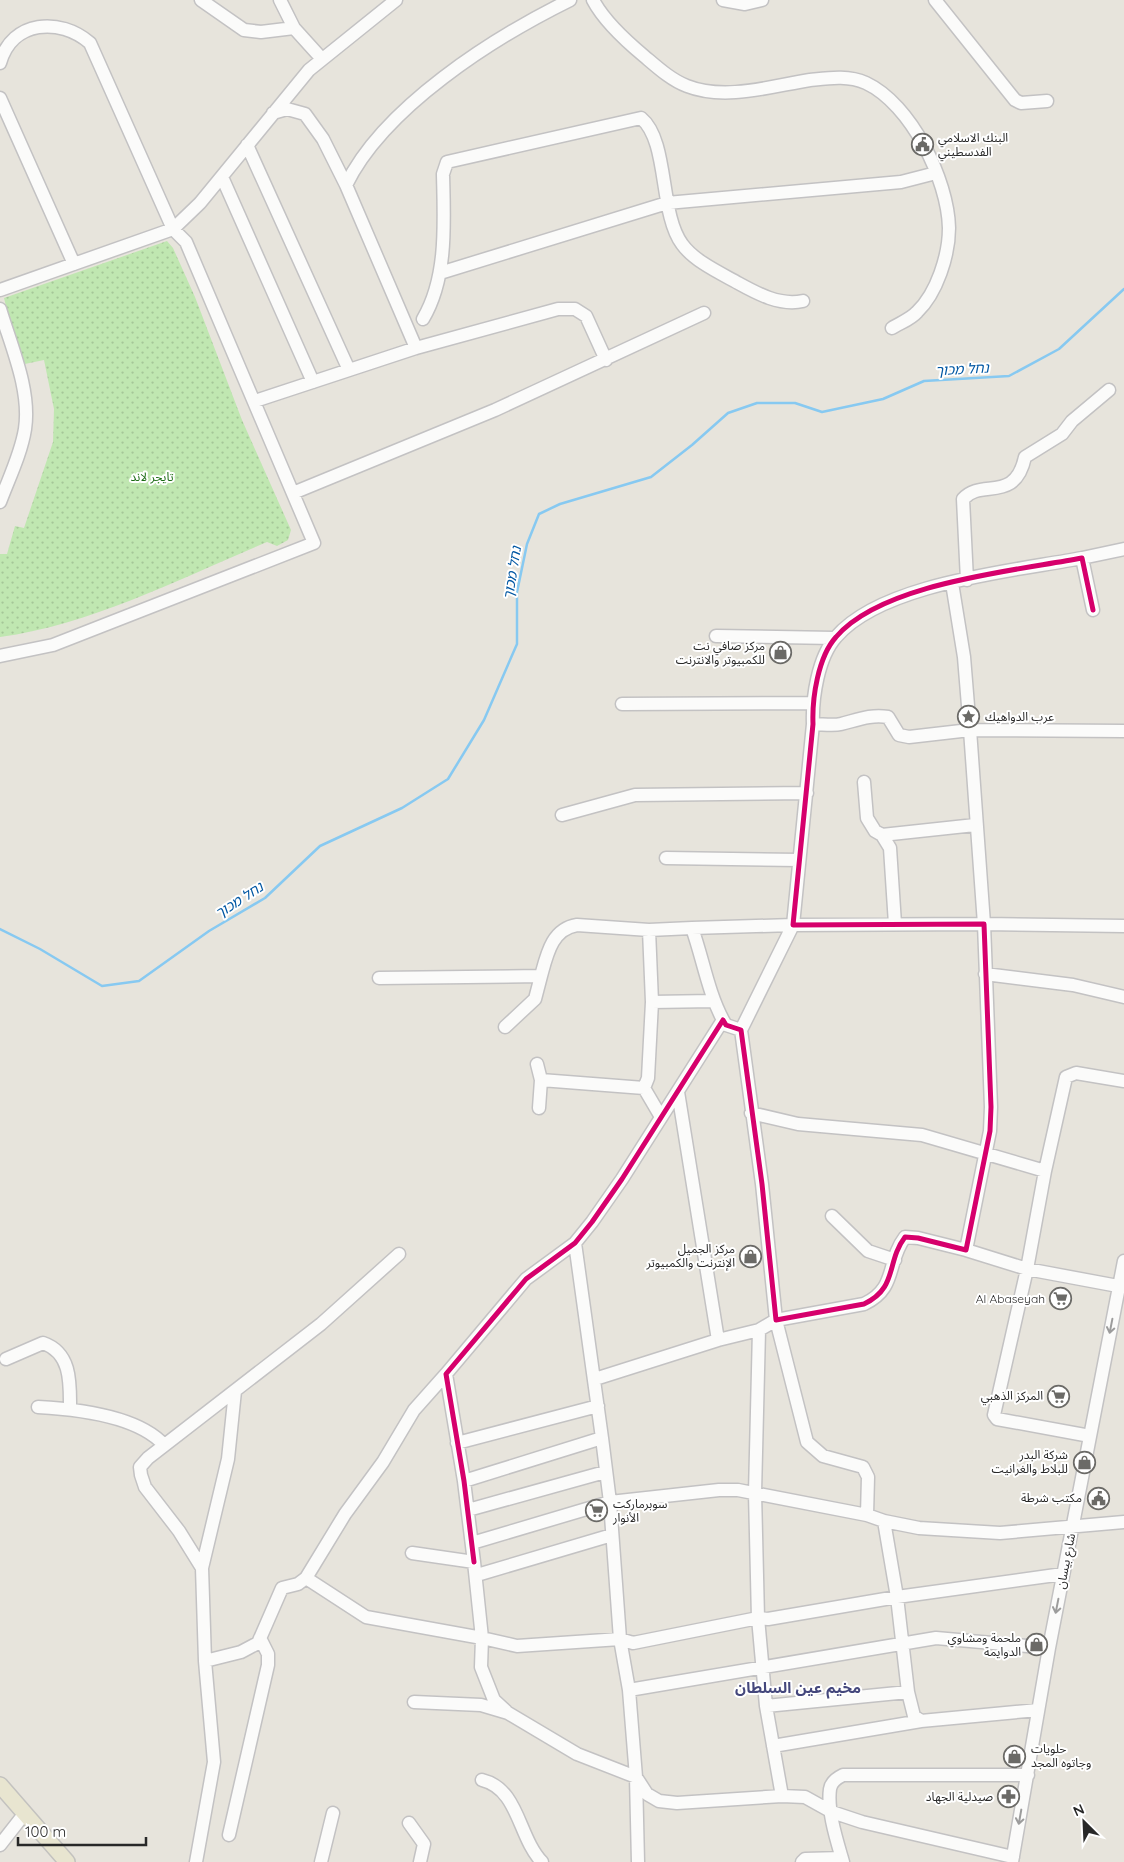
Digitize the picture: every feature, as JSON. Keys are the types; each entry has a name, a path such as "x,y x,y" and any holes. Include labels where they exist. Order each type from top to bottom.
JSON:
{"main road":[{"path":"0,1785 67,1862"}],"street":[{"path":"200,0 244,30 261,32 294,28"},
{"path":"280,0 294,28 322,59"},
{"path":"0,290 173,229 200,203 309,70 396,0"},
{"path":"346,185 354,168 375,142 396,117 420,95 486,49 570,0"},
{"path":"593,0 606,18 634,48 673,79 689,87 708,91 732,92 840,77 854,79 875,87 891,99 920,138 936,173 948,220 948,238 944,260 935,285 917,312 892,328"},
{"path":"723,0 745,4 762,0"},
{"path":"935,0 1015,100 1021,103 1047,101"},
{"path":"0,63 8,47 17,38 42,26 67,29 90,42 173,229 186,242 314,543 53,645 0,656"},
{"path":"298,83 298,100 305,114 323,139 346,185 416,348"},
{"path":"0,98 74,264"},
{"path":"274,113 287,109 305,114"},
{"path":"423,319 430,308 440,273 443,174 447,162 453,158 641,118 646,121 660,158 667,203 677,236 690,252 719,272 763,295 789,304 803,301"},
{"path":"247,145 349,370"},
{"path":"440,273 667,203 901,182 936,173"},
{"path":"222,176 313,382"},
{"path":"255,402 416,348 533,314 575,308 586,316 606,360"},
{"path":"0,309 25,397 26,417 20,451 0,502"},
{"path":"293,493 495,410 704,313"},
{"path":"967,580 963,499 970,494 1013,482 1023,469 1025,457 1062,434 1072,420 1109,390"},
{"path":"866,1515 868,1477 863,1467 823,1456 807,1442 776,1320 762,1184 741,1030 793,925 813,724 812,703 822,664 835,638 883,603 906,594 952,582 1124,549"},
{"path":"1082,558 1093,610"},
{"path":"952,582 964,656 970,730 975,825 984,924 992,1089 990,1131 966,1250"},
{"path":"716,636 835,638"},
{"path":"622,704 812,703"},
{"path":"813,724 836,725 852,719 882,716 888,717 899,735 909,737 970,730 1124,731"},
{"path":"864,782 867,818 875,831 882,835 890,848 895,924"},
{"path":"562,815 635,795 807,793"},
{"path":"882,835 975,825"},
{"path":"666,858 799,860"},
{"path":"505,1028 535,999 555,938 560,931 568,926 649,930 895,924 1124,926"},
{"path":"692,928 710,985 712,1001 726,1025 741,1030"},
{"path":"644,1088 648,1078 652,1002 649,930"},
{"path":"985,974 1073,985 1124,997"},
{"path":"379,978 541,976"},
{"path":"652,1002 712,1001"},
{"path":"205,1661 241,1652 258,1643 282,1588 298,1584 306,1578 414,1410 526,1279 575,1242 613,1193 724,1020"},
{"path":"537,1064 541,1080 540,1108"},
{"path":"1090,1436 994,1417 1027,1269 1044,1171 1066,1077 1076,1073 1124,1081"},
{"path":"541,1080 644,1088"},
{"path":"644,1088 661,1117"},
{"path":"678,1092 718,1340"},
{"path":"751,1114 798,1124 922,1135 984,1155 1044,1171"},
{"path":"832,1216 868,1251 894,1260"},
{"path":"595,1379 718,1340 759,1330 776,1320 864,1304 883,1292 889,1281 894,1260 905,1237 918,1238 966,1250 1027,1269 1118,1286"},
{"path":"575,1242 595,1379 610,1502 620,1639 629,1690 636,1777 638,1862"},
{"path":"202,1568 179,1531 146,1487 141,1475 140,1466 164,1445 321,1324 399,1254"},
{"name":"شارع بيسان","path":"1013,1859 1049,1648 1124,1261"},
{"path":"759,1330 755,1493 758,1618 764,1667 766,1706 782,1796"},
{"path":"6,1359 44,1342 55,1348 61,1354 68,1370 70,1409"},
{"path":"446,1374 477,1575 482,1638 481,1667 494,1700 508,1713 576,1754 636,1777 647,1794 659,1801 677,1803 782,1796 805,1797 832,1812 891,1829 1013,1859"},
{"path":"196,1862 214,1762 205,1661 202,1568 222,1474 228,1459 235,1391"},
{"path":"457,1443 598,1406"},
{"path":"38,1407 70,1409 107,1416 158,1438 164,1445"},
{"path":"464,1481 602,1438"},
{"path":"468,1510 606,1472"},
{"path":"472,1543 610,1502 719,1490 755,1493 866,1515 884,1521 919,1528 1000,1533 1124,1522"},
{"path":"884,1521 897,1597 908,1692 912,1712 921,1721"},
{"path":"477,1575 612,1535"},
{"path":"412,1553 474,1562"},
{"path":"306,1578 366,1618 517,1646 620,1639 633,1643 758,1618 785,1616 897,1597 1063,1574"},
{"path":"229,1835 268,1665 268,1654 265,1644 260,1638"},
{"path":"629,1690 936,1638 1049,1648"},
{"path":"766,1706 908,1692"},
{"path":"414,1702 481,1705 508,1713"},
{"path":"773,1746 921,1721 1038,1710"},
{"path":"802,1862 805,1859 843,1860 832,1812 830,1788 836,1779 843,1775 1028,1775"},
{"path":"482,1780 493,1783 501,1788 510,1800 522,1831 535,1855 542,1862"},
{"path":"321,1862 332,1813"},
{"path":"0,1845 24,1814"},
{"path":"409,1823 424,1844 420,1862"}],"green space":[{"name":"تايجر لاند","path":"167,241 173,248 195,297 242,420 291,530 288,540 277,546 267,542 103,611 35,631 0,637 0,554 7,554 15,526 24,528 53,442 54,409 44,360 20,365 4,298"}],"waterway":[{"name":"נחל מכוך","path":"0,929 40,949 102,986 139,981 209,931 265,898 320,846 402,808 448,779 484,720 517,644 517,592 527,544 539,514 560,504 651,477 692,445 728,413 757,403 795,403 822,412 883,399 924,381 1009,376 1059,349 1124,289"}],"cycle path":[{"path":"474,1562 464,1481 446,1374 526,1279 575,1243 592,1222 622,1179 723,1020 726,1025 741,1030 762,1184 776,1320 864,1304 875,1298 887,1282 895,1256 905,1237 918,1238 966,1250 990,1131 991,1107 984,924 793,925 817,678 830,645 836,637 857,619 884,604 951,582 986,574 1082,558 1093,610"}],"place":[{"name":"البنك الاسلامي الفدسطيني","path":"922,145"},
{"name":"مركز صافي نت للكمبيوتر والانترنت","path":"781,653"},
{"name":"عرب الدواهيك","path":"969,717"},
{"name":"مركز الجميل الإنترنت والكمبيوتر","path":"751,1256"},
{"name":"Al Abaseyah","path":"1061,1299"},
{"name":"المركز الذهبي","path":"1059,1396"},
{"name":"شركة البدر للبلاط والغرانيت","path":"1084,1462"},
{"name":"مكتب شرطة","path":"1098,1498"},
{"name":"سوبرماركت الأنوار","path":"597,1511"},
{"name":"ملحمة ومشاوي الدوايمة","path":"1037,1645"},
{"name":"حلويات وجاتوه المجد","path":"1015,1756"},
{"name":"صيدلية الجهاد","path":"1009,1797"}],"district":[{"name":"مخيم عين السلطان","path":"798,1688"}]}
